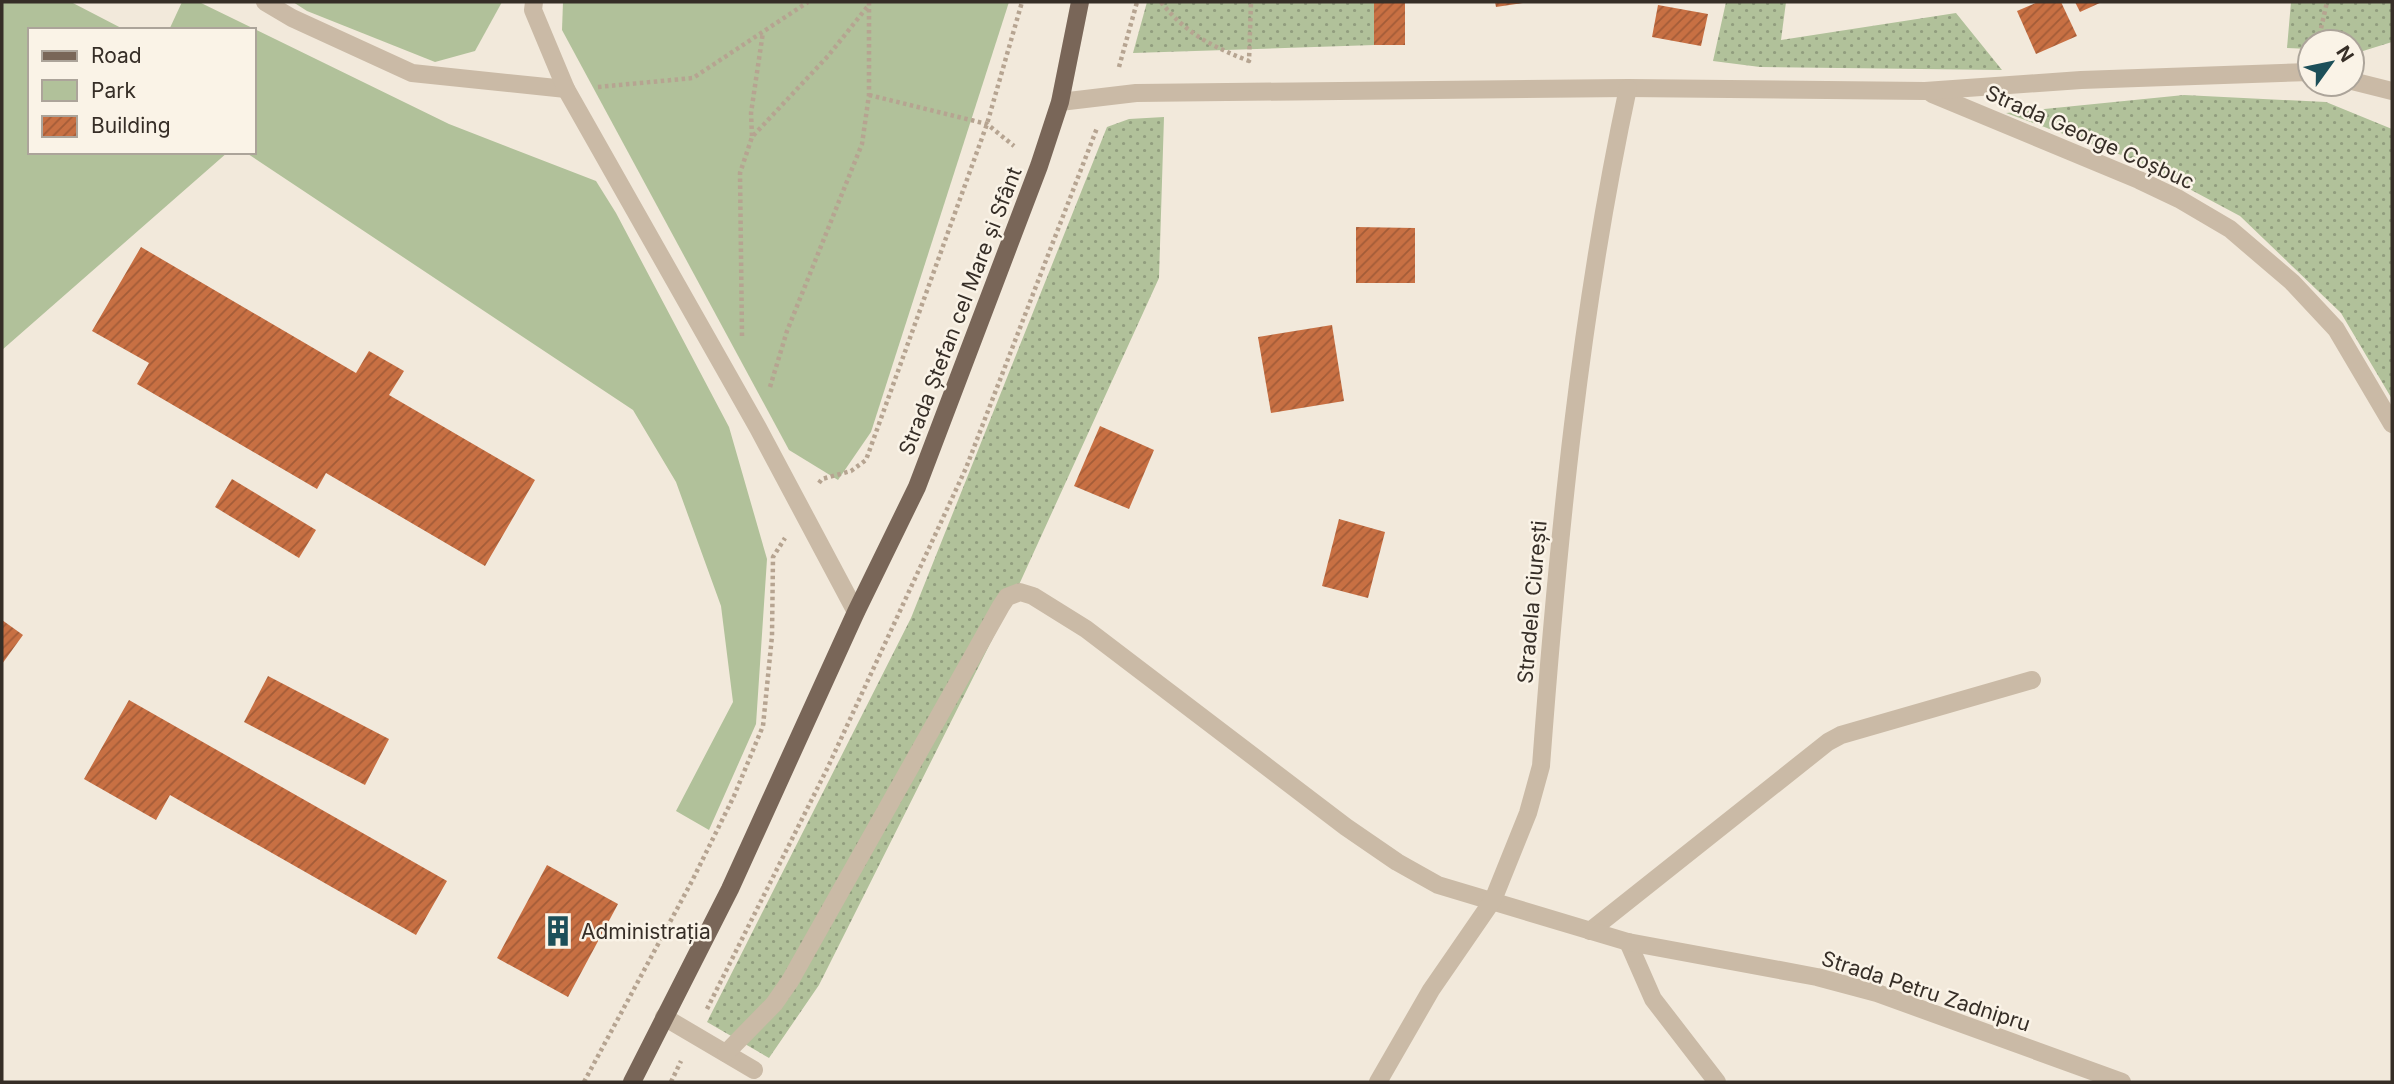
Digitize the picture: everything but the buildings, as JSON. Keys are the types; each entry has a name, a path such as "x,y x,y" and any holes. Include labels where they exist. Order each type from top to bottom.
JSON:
{"main road":[{"name":"Strada Ștefan cel Mare și Sfânt","path":"632,1082 730,889 856,612 917,486 1039,166 1060,102 1082,6"}],"street":[{"path":"265,2 292,18 412,73 566,89"},
{"path":"533,6 566,89 758,428 856,612"},
{"path":"1060,102 1136,93 1628,88 1926,91 2081,80 2296,72"},
{"path":"2366,84 2392,91"},
{"name":"Stradela Ciurești","path":"1378,1082 1431,990 1493,900 1528,813 1541,766 1572,424 1595,251 1628,88"},
{"name":"Strada George Coșbuc","path":"1926,91 2139,180 2179,199 2230,229 2292,282 2336,328 2392,424"},
{"name":"Strada Petru Zadnipru","path":"726,1053 774,1004 790,981 1001,606 1007,597 1020,592 1033,596 1086,629 1397,862 1438,885 1628,942 1817,976 1877,993 2122,1082"},
{"path":"1590,931 1828,742 1841,735 2032,680"},
{"path":"1628,942 1653,999 1717,1082"},
{"path":"664,1017 754,1070"}],"path":[{"path":"566,89 693,78 808,2"},
{"path":"584,1082 692,881 734,796 763,726 772,636 772,557 822,479 851,471 866,460 987,124 1022,2"},
{"path":"1121,62 1137,2"},
{"path":"1161,2 1186,29 1211,46 1249,61 1251,2"},
{"path":"2321,28 2327,2"},
{"path":"752,137 828,56 869,3"},
{"path":"758,428 786,331 862,144 869,95 869,3"},
{"path":"742,348 740,173 752,137 751,113 762,32"},
{"path":"869,95 987,124"}],"green space":[{"path":"2,2 71,2 121,28 28,28 28,154 226,154 2,350"},
{"path":"182,2 199,2 252,28 170,28"},
{"path":"293,2 502,2 475,51 435,62 307,11"},
{"path":"563,2 1009,2 871,432 838,480 789,450 562,30"},
{"path":"1147,2 1374,2 1374,45 1133,53"},
{"path":"1726,2 1786,2 1781,40 1956,13 2002,70 1760,67 1713,61"},
{"path":"2291,2 2392,2 2392,42 2366,50 2366,28 2296,28 2296,48 2287,48"},
{"path":"256,30 449,124 596,181 616,213 729,427 767,559 756,724 709,830 676,811 733,702 721,606 676,482 633,410 248,154 256,154"},
{"path":"2184,95 2326,102 2392,129 2392,399 2341,313 2240,216 2135,160 2006,113"},
{"path":"1164,117 1159,278 1012,600 819,985 769,1058 707,1022 911,618 1107,127 1129,119"}],"place":[{"name":"Administrația","path":"558,931"}]}
